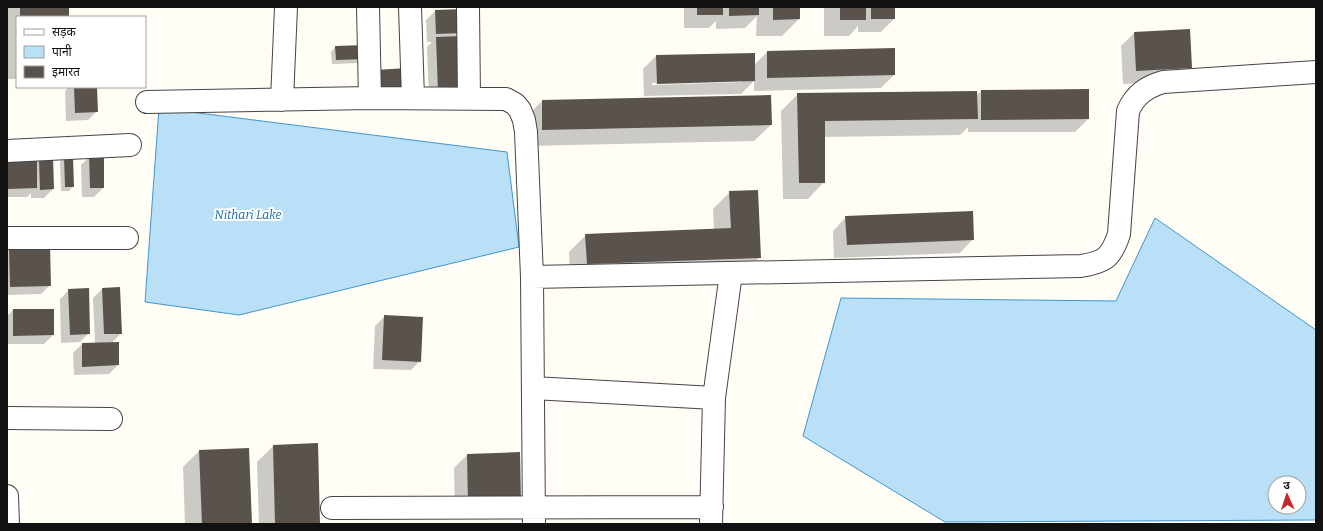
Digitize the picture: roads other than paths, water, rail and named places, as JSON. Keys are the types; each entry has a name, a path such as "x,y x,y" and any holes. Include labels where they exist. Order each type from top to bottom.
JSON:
{"street":[{"path":"282,100 286,7"},
{"path":"368,7 370,98"},
{"path":"410,7 413,98"},
{"path":"468,7 469,98"},
{"path":"532,277 1081,266 1097,263 1107,257 1115,247 1119,234 1128,111 1132,101 1141,92 1163,82 1316,72"},
{"path":"147,102 370,98 469,98 506,100 514,104 520,110 524,120 532,277 533,516"},
{"path":"7,151 130,145"},
{"path":"7,238 127,238"},
{"path":"332,508 533,516 712,516 714,398 731,273"},
{"path":"533,388 714,398"},
{"path":"7,418 111,419"},
{"path":"7,496 8,524"}],"water":[{"name":"Nithari Lake","path":"159,108 507,152 519,247 239,315 145,302"},
{"path":"1155,218 1316,330 1316,520 945,522 803,436 841,298 1116,301"}]}
